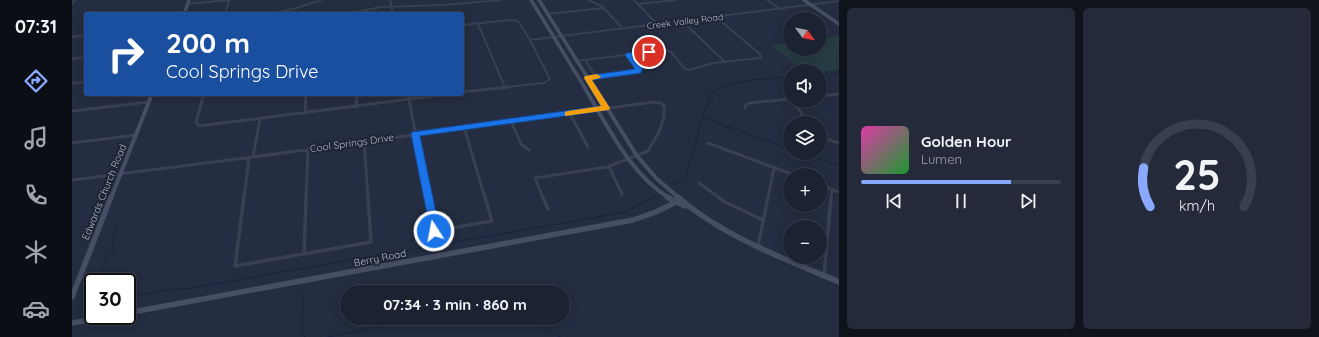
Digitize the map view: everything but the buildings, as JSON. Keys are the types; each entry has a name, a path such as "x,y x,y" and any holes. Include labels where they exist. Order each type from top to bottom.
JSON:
{"street":[{"path":"72,4 75,0"},
{"path":"185,12 189,0"},
{"path":"187,4 229,0 226,12"},
{"path":"278,12 297,8 321,0"},
{"path":"390,0 392,12"},
{"path":"352,12 391,6 448,5 501,0"},
{"path":"531,0 628,159 660,194 691,208 728,231 758,246 839,282"},
{"path":"539,0 637,156 677,201"},
{"path":"589,0 604,8 622,29"},
{"path":"634,0 658,24"},
{"path":"639,4 676,0"},
{"path":"767,0 779,9"},
{"path":"804,0 839,24"},
{"name":"Creek Valley Road","path":"530,40 839,1"},
{"path":"548,14 604,8"},
{"path":"577,61 667,51 672,54 684,68 689,70 708,64 757,60 761,57 716,17"},
{"path":"464,25 517,21 530,40 550,79 544,83 464,92"},
{"path":"682,21 725,62"},
{"path":"478,24 505,87"},
{"path":"72,37 84,35"},
{"path":"588,78 639,71 639,68 629,55"},
{"path":"72,59 84,57"},
{"path":"585,60 596,77"},
{"path":"72,84 84,82"},
{"path":"827,95 839,94"},
{"name":"Edwards Church Road","path":"72,297 151,96"},
{"path":"203,96 196,122 199,126 305,114 436,96"},
{"path":"305,114 306,96"},
{"path":"356,96 357,106"},
{"path":"408,96 434,231 492,221 464,127"},
{"path":"745,108 746,105 750,103 783,100"},
{"path":"72,111 149,102"},
{"name":"Cool Springs Drive","path":"72,180 249,158 606,108 653,102 660,103 664,106 665,114 653,146 648,152 637,156"},
{"path":"570,114 588,147"},
{"path":"253,157 260,119"},
{"path":"511,121 521,144 529,150"},
{"path":"72,143 136,135"},
{"path":"827,139 839,143"},
{"path":"249,158 235,266 371,242 364,141"},
{"path":"708,143 783,171"},
{"path":"304,254 308,149"},
{"path":"548,210 535,178 609,167 637,156"},
{"path":"609,167 622,194"},
{"path":"758,246 774,168"},
{"path":"698,183 725,202 763,220"},
{"path":"827,187 839,192"},
{"path":"824,276 832,189"},
{"name":"Berry Road","path":"136,311 634,220 656,212 677,201"},
{"path":"72,323 84,321"}],"green space":[{"path":"839,36 839,70 827,71 827,64 795,64 785,56 827,56 827,38"},
{"path":"783,44 783,54 772,45"}],"waterway":[{"path":"827,74 839,73"},
{"path":"674,185 685,179 709,95 728,85 748,81 783,78"},
{"path":"707,105 713,101"},
{"path":"703,117 783,146"},
{"path":"726,126 738,135"},
{"path":"822,160 839,166"},
{"path":"136,295 191,288 626,212 655,196"},
{"path":"99,273 105,260 114,250 112,243 118,226"},
{"path":"303,293 302,332 305,337"},
{"path":"328,337 387,325"},
{"path":"540,325 560,337"}],"slow traffic":[{"path":"568,114 606,108 588,78 597,77"}],"route":[{"path":"434,231 415,134 606,108 588,78 639,71 639,68 629,55 649,52"}]}
